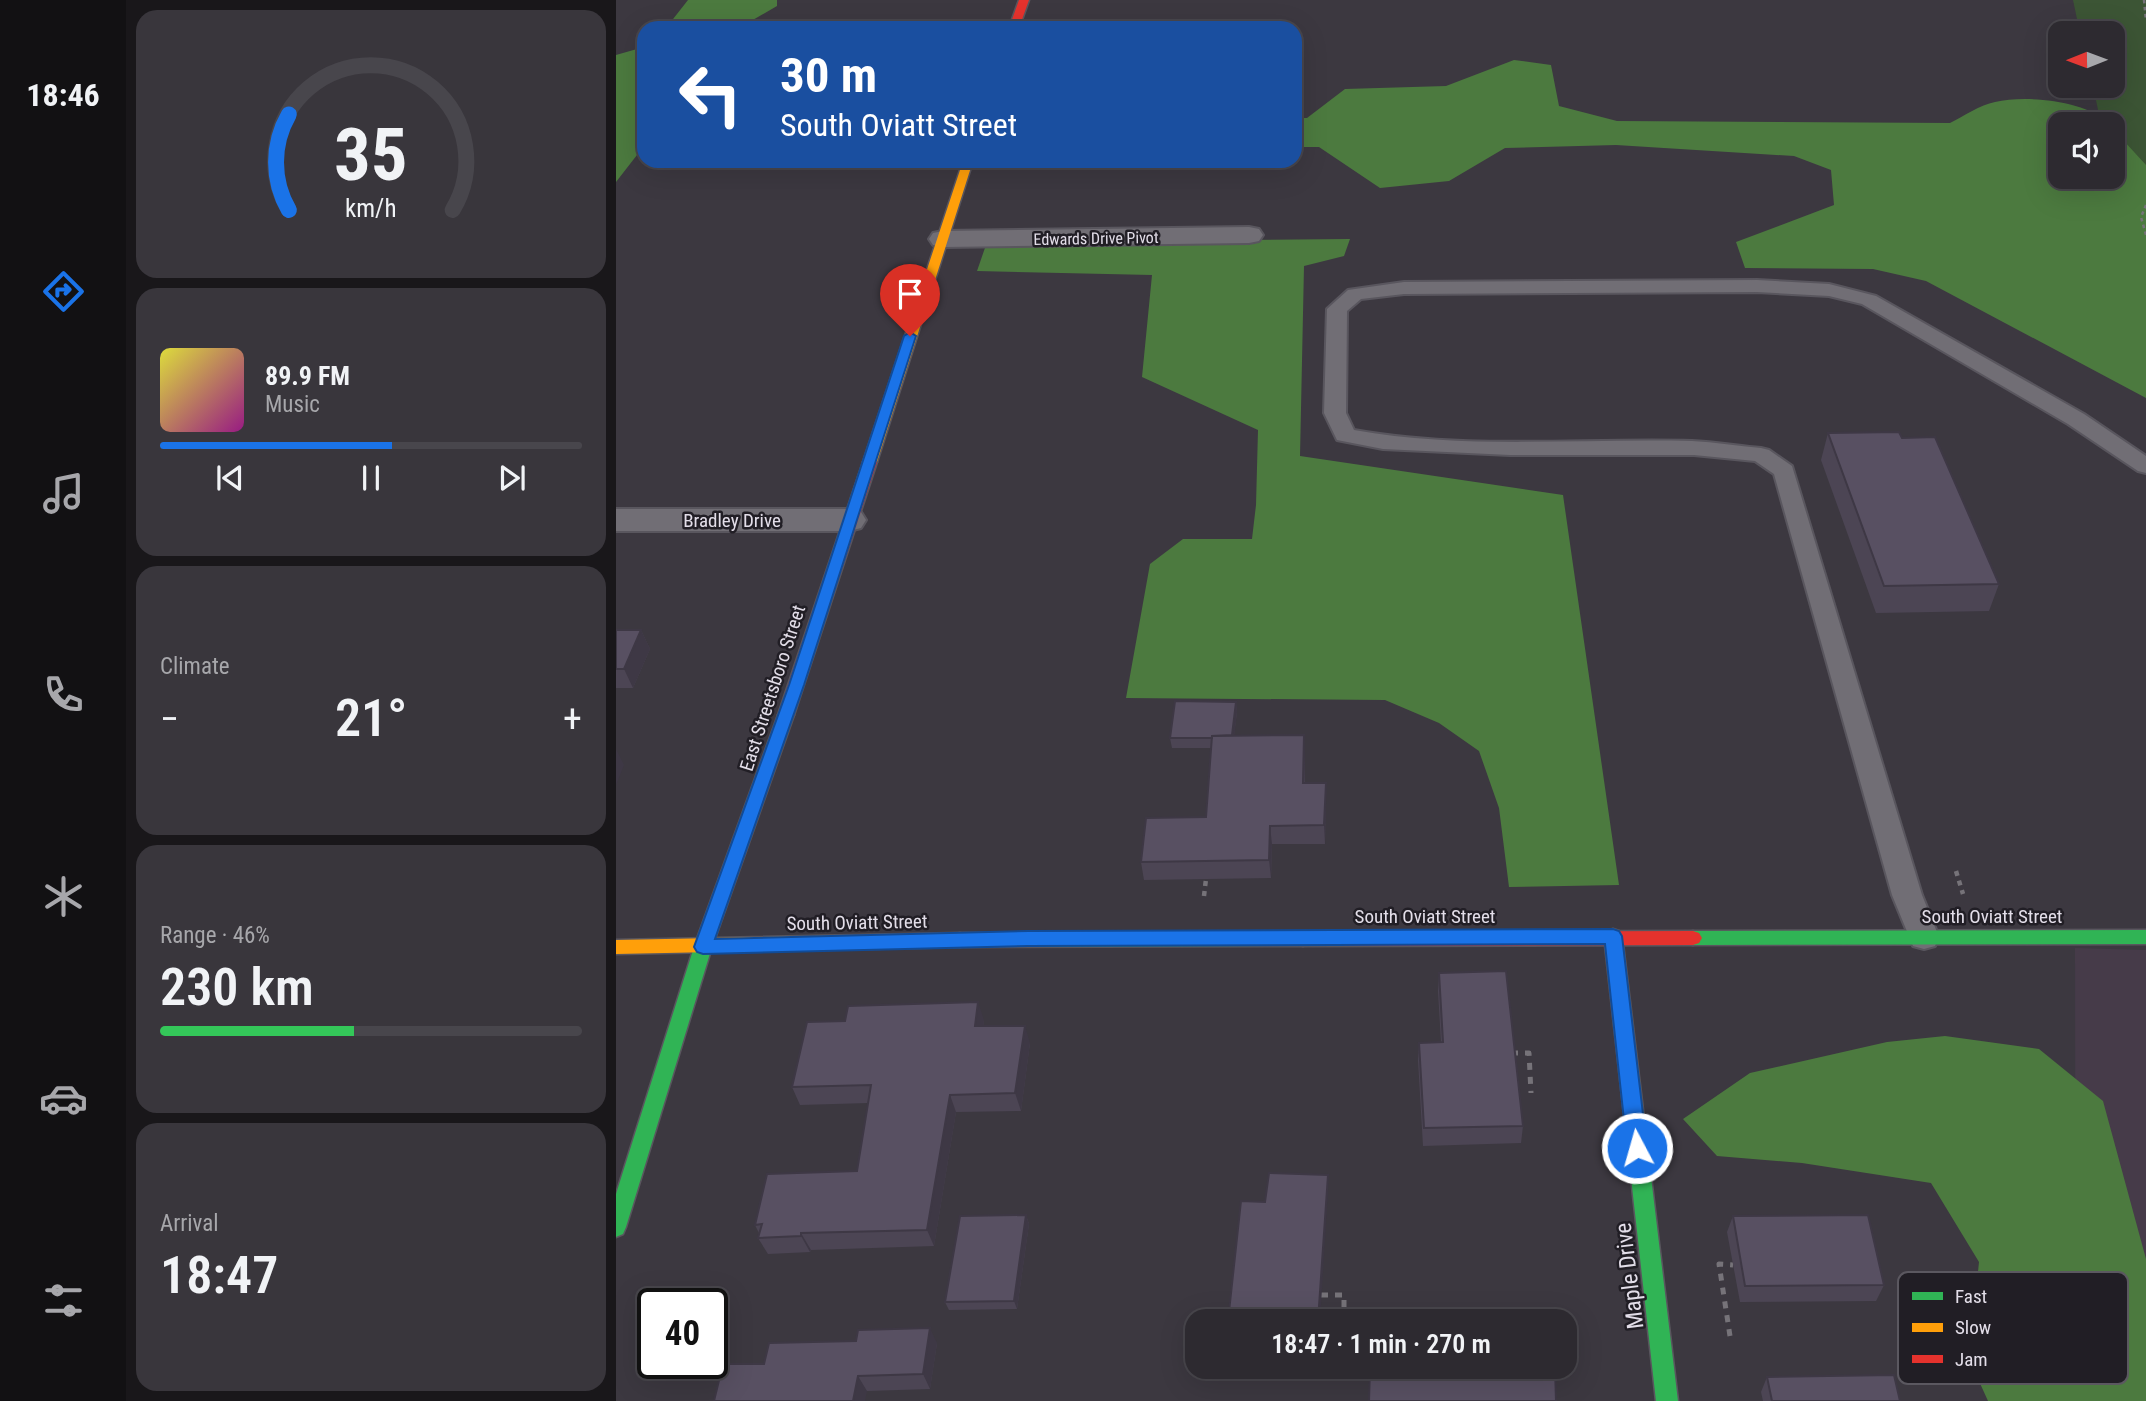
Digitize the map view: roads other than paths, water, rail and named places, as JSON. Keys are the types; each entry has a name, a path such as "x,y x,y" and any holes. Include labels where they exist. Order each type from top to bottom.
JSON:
{"main road":[{"path":"1016,21 1024,0"},
{"name":"East Streetsboro Street","path":"616,1227 703,947 797,685 966,168"},
{"name":"Maple Drive","path":"1613,936 1667,1401"},
{"name":"South Oviatt Street","path":"616,947 1028,939 2146,937"}],"street":[{"name":"Edwards Drive Pivot","path":"943,239 1249,235"},
{"name":"Bradley Drive","path":"616,520 849,520"}],"lane":[{"path":"1924,936 1907,895 1784,471 1761,455 1694,448 1510,448 1384,442 1345,435 1335,413 1337,309 1355,294 1404,288 1756,286 1829,290 1869,300 2077,419 2146,466"}]}
